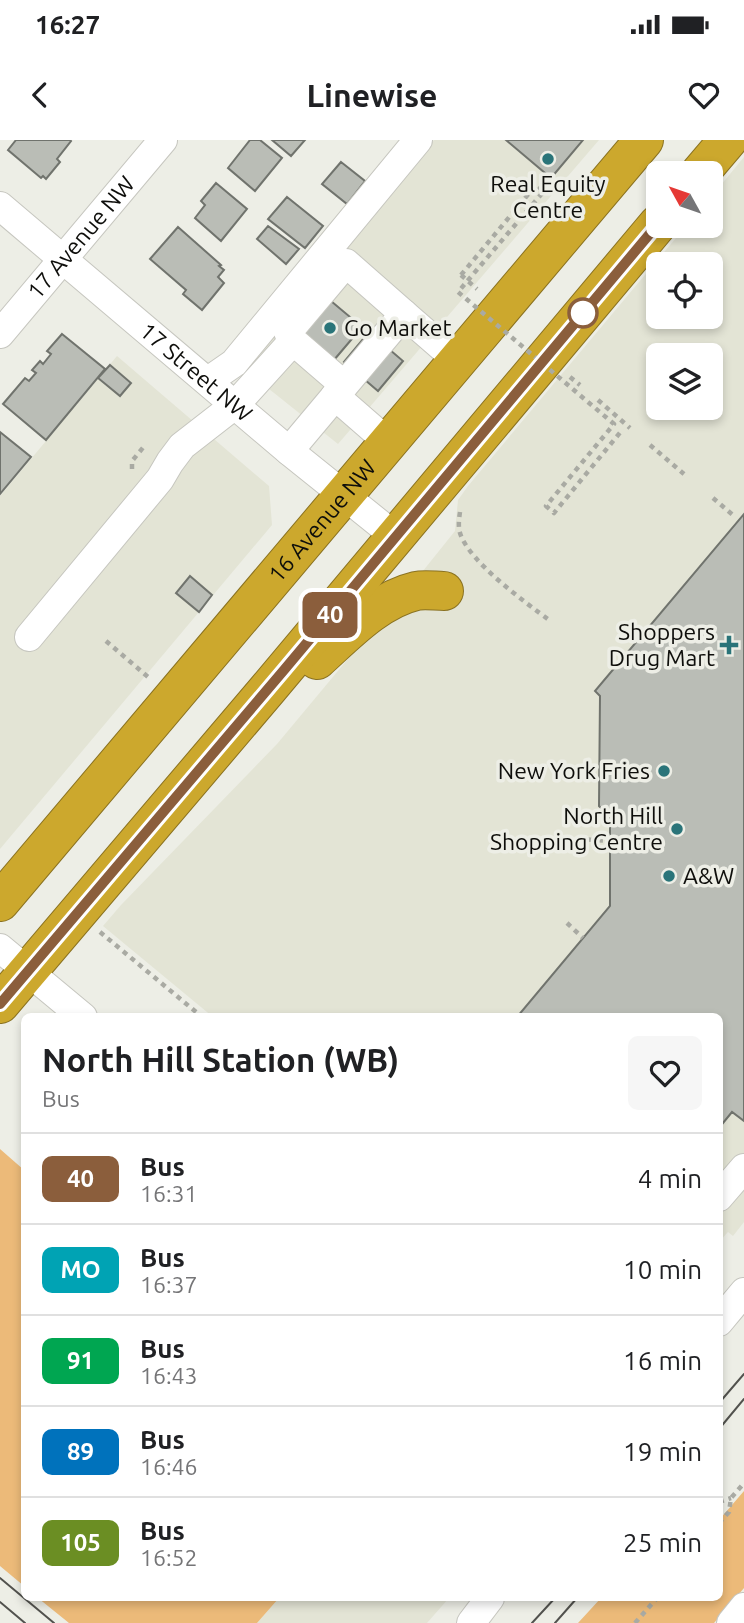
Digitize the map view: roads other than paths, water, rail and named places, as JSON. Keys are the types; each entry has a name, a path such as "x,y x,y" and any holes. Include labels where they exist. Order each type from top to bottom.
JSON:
{"highway":[{"name":"16 Avenue NW","path":"0,902 644,140"},
{"path":"710,161 728,140"},
{"path":"0,1004 14,960 267,690 646,238"},
{"path":"267,690 306,669 369,614 402,596 418,591 443,591"}],"street":[{"name":"17 Avenue NW","path":"0,334 163,140"},
{"path":"208,381 234,363 418,140"},
{"name":"17 Street NW","path":"0,206 289,451 396,537"},
{"path":"389,443 293,341 288,332 346,263 458,362"},
{"path":"289,451 404,314"},
{"path":"29,637 160,479 182,446 236,404 293,341"},
{"path":"14,960 78,1013"},
{"path":"723,1193 744,1168"},
{"path":"723,1317 744,1292"},
{"path":"471,1623 488,1601"},
{"path":"731,1623 744,1607"}],"tram line":[{"path":"723,1398 744,1374"},
{"path":"723,1424 744,1399"},
{"path":"0,1578 21,1596"},
{"path":"28,1601 54,1623"},
{"path":"532,1623 552,1601"},
{"path":"555,1623 574,1601"},
{"path":"0,1602 25,1623"}],"place":[{"name":"Real Equity Centre","path":"548,159"},
{"name":"Go Market","path":"330,328"},
{"name":"Shoppers Drug Mart","path":"729,645"},
{"name":"New York Fries","path":"664,771"},
{"name":"North Hill Shopping Centre","path":"677,829"},
{"name":"A&W","path":"669,876"}]}
